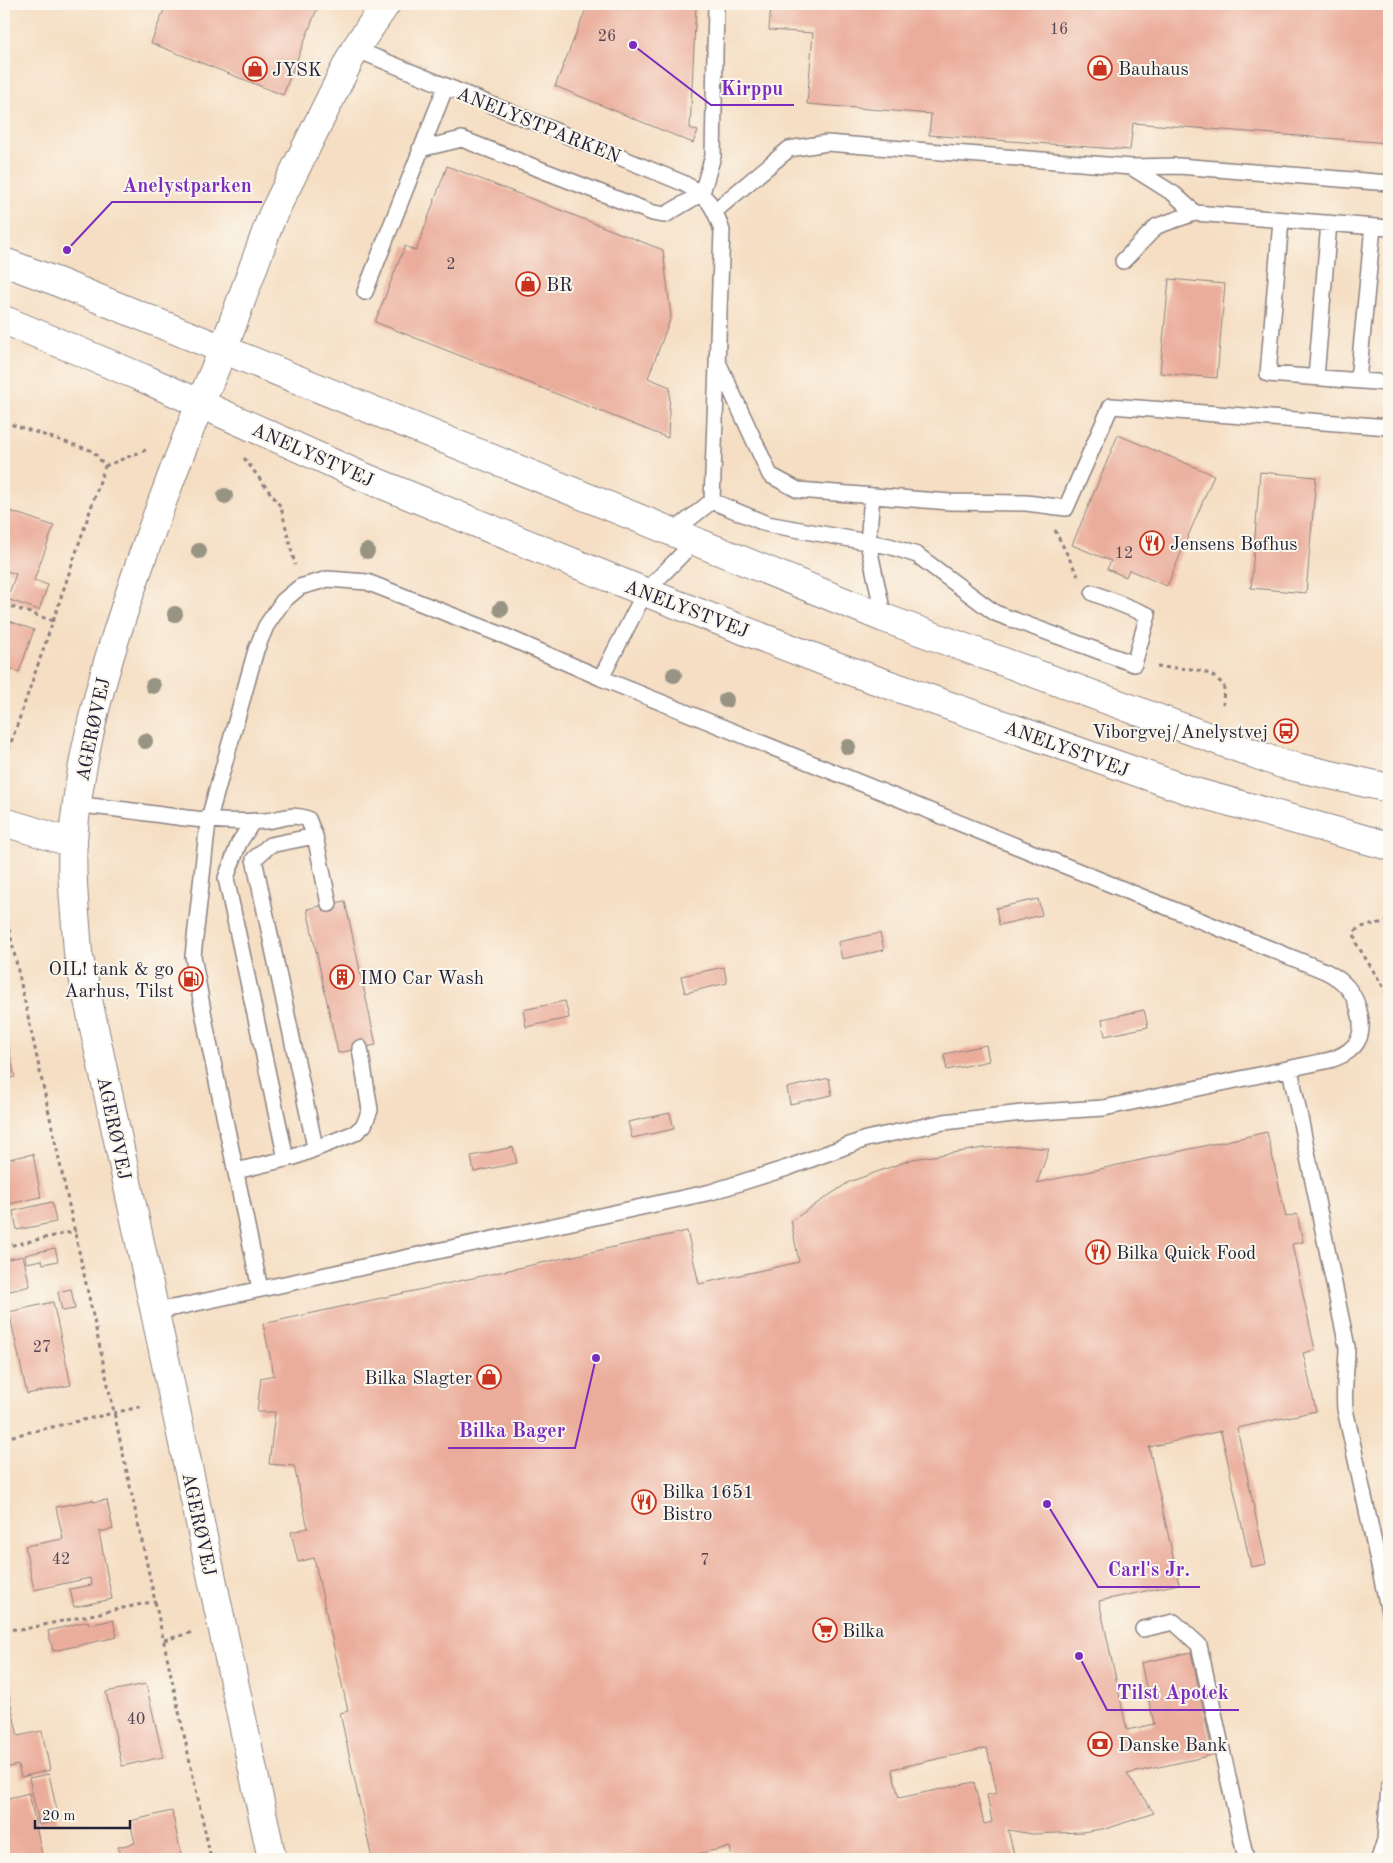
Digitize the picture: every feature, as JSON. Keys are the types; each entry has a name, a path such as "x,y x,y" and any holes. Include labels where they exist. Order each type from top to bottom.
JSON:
{"street":[{"path":"223,350 272,216 354,49 386,4"},
{"path":"4,262 55,281 884,618 1282,764 1389,788"},
{"name":"ANELYSTVEJ","path":"4,320 359,475 645,592 839,666 1190,791 1389,846"},
{"name":"AGERØVEJ","path":"223,350 146,544 113,641 91,723 76,806 73,843 78,953 272,1859"},
{"path":"4,822 73,843"}],"lane":[{"path":"420,149 462,139 653,213 665,215 702,193 713,156 716,4"},
{"name":"ANELYSTPARKEN","path":"354,49 684,183 702,193 716,210 722,231 712,501"},
{"path":"365,292 446,86"},
{"path":"716,210 789,149 828,143 1131,167 1179,166 1389,183"},
{"path":"1131,167 1174,194 1195,212"},
{"path":"1123,261 1157,226 1195,212 1389,228"},
{"path":"1281,220 1268,374 1389,383"},
{"path":"1316,377 1329,223"},
{"path":"1358,380 1373,227"},
{"path":"717,360 770,475 798,490 1066,508 1111,406 1389,426"},
{"path":"872,496 868,543 884,618"},
{"path":"601,678 645,592 712,501 767,524 889,546 917,555 996,613 1134,664 1148,615 1093,593"},
{"path":"154,1311 260,1289 711,1192 787,1168 866,1139 944,1122 1022,1113 1104,1108 1290,1069 1345,1054 1355,1045 1360,1031 1360,1017 1356,1001 1347,987 1325,971 601,678 507,637 367,582 328,579 300,588 283,601 266,626 256,650 208,822 193,956 260,1289"},
{"path":"76,806 106,807 208,822 253,821 297,814 308,819 315,836 329,904"},
{"path":"253,821 239,843 226,878 286,1159"},
{"path":"314,1147 254,859 270,845 315,836"},
{"path":"236,1171 286,1159 355,1133 364,1124 370,1110 360,1048"},
{"path":"1290,1069 1348,1346 1343,1391 1345,1409 1389,1612"},
{"path":"1143,1629 1174,1622 1199,1645 1246,1859"},
{"path":"1380,1859 1385,1840 1389,1787"}],"path":[{"path":"4,422 93,451 106,466"},
{"path":"4,763 106,466 148,449"},
{"path":"241,455 281,507 300,588"},
{"path":"1042,505 1074,570 1093,593"},
{"path":"4,604 53,621"},
{"path":"1134,664 1158,668 1193,668 1202,672 1219,680 1224,686 1223,704"},
{"path":"4,906 116,1413 211,1859"},
{"path":"1389,921 1361,927 1354,932 1356,943 1389,996"},
{"path":"4,951 12,949"},
{"path":"4,1247 76,1231"},
{"path":"4,1438 146,1406 144,1396"},
{"path":"4,1628 20,1630 156,1601"}],"building":[{"name":"JYSK","path":"166,4 319,4 283,95 151,43"},
{"path":"588,4 696,4 690,128 698,131 693,143 555,86"},
{"name":"Bauhaus","path":"771,4 1389,4 1389,143 1133,123 1130,150 929,135 931,114 807,104 813,33 769,30"},
{"name":"BR","path":"447,166 663,250 671,317 648,378 670,387 668,438 375,322 405,246 416,251"},
{"path":"1169,279 1225,284 1217,378 1160,373"},
{"path":"1118,435 1214,475 1167,586 1129,570 1126,577 1107,569 1111,561 1072,545"},
{"path":"1260,472 1316,477 1306,593 1251,588"},
{"path":"10,511 54,526 34,580 48,585 39,610 7,599 16,574 4,570 4,530"},
{"path":"4,619 34,630 19,672 4,666 4,657 9,644 4,642"},
{"path":"1038,899 1042,915 999,925 996,908"},
{"name":"IMO Car Wash","path":"345,901 376,1045 338,1053 307,909"},
{"path":"880,933 884,950 842,959 838,942"},
{"path":"724,967 727,983 685,993 681,976"},
{"path":"565,1001 569,1018 526,1027 523,1010"},
{"path":"1144,1010 1148,1027 1105,1036 1102,1019"},
{"path":"4,1026 15,1077 4,1079"},
{"path":"986,1045 989,1061 947,1070 944,1054"},
{"path":"829,1078 832,1095 790,1104 787,1088"},
{"path":"670,1113 674,1129 632,1138 628,1122"},
{"path":"1267,1132 1286,1217 1297,1214 1303,1242 1292,1244 1315,1350 1303,1353 1316,1411 1237,1428 1266,1564 1251,1567 1221,1431 1149,1447 1179,1584 1099,1601 1127,1730 1154,1724 1141,1663 1191,1652 1213,1755 1127,1774 1154,1813 1109,1828 1082,1832 1032,1834 1008,1830 1015,1859 732,1859 730,1847 672,1859 372,1859 340,1713 348,1711 314,1558 298,1562 291,1532 308,1528 294,1466 269,1464 275,1412 257,1412 261,1378 274,1375 263,1324 687,1231 699,1284 799,1262 791,1221 849,1182 913,1159 984,1148 1020,1146 1049,1149 1037,1183","holes":["987,1748 997,1793 987,1795 992,1822 984,1824 974,1782 899,1798 892,1769"]},
{"path":"513,1147 517,1163 474,1172 471,1156"},
{"path":"33,1154 41,1197 4,1205 4,1160"},
{"path":"52,1202 56,1222 17,1230 13,1211"},
{"path":"55,1248 58,1261 43,1264 42,1260 26,1263 25,1255"},
{"path":"23,1256 30,1286 6,1292 4,1260"},
{"path":"71,1289 75,1309 62,1311 58,1292"},
{"path":"53,1302 71,1385 27,1394 9,1312"},
{"path":"93,1500 93,1502 107,1500 113,1529 99,1532 112,1599 74,1607 70,1589 92,1585 90,1578 34,1590 25,1546 63,1539 56,1507"},
{"path":"113,1620 117,1637 53,1651 48,1631 88,1621 89,1625"},
{"path":"146,1684 163,1757 122,1766 106,1692"},
{"path":"7,1687 18,1736 42,1731 50,1770 21,1777 18,1765 4,1768 4,1688"},
{"path":"49,1774 59,1821 39,1825 29,1778"},
{"path":"29,1793 43,1859 4,1859 4,1799"},
{"path":"172,1811 182,1859 121,1859 118,1847 135,1843 130,1821"}],"place":[{"name":"Kirppu","path":"633,45"},
{"name":"Bauhaus","path":"1100,68"},
{"name":"JYSK","path":"255,69"},
{"name":"Anelystparken","path":"67,250"},
{"name":"BR","path":"528,284"},
{"name":"Jensens Bøfhus","path":"1152,543"},
{"name":"Viborgvej/Anelystvej","path":"1286,731"},
{"name":"IMO Car Wash","path":"342,977"},
{"name":"OIL! tank & go Aarhus, Tilst","path":"191,979"},
{"name":"Bilka Quick Food","path":"1098,1252"},
{"name":"Bilka Bager","path":"596,1358"},
{"name":"Bilka Slagter","path":"489,1377"},
{"name":"Bilka 1651 Bistro","path":"644,1502"},
{"name":"Carl's Jr.","path":"1047,1504"},
{"name":"Bilka","path":"825,1630"},
{"name":"Tilst Apotek","path":"1079,1656"},
{"name":"Danske Bank","path":"1100,1744"}]}
